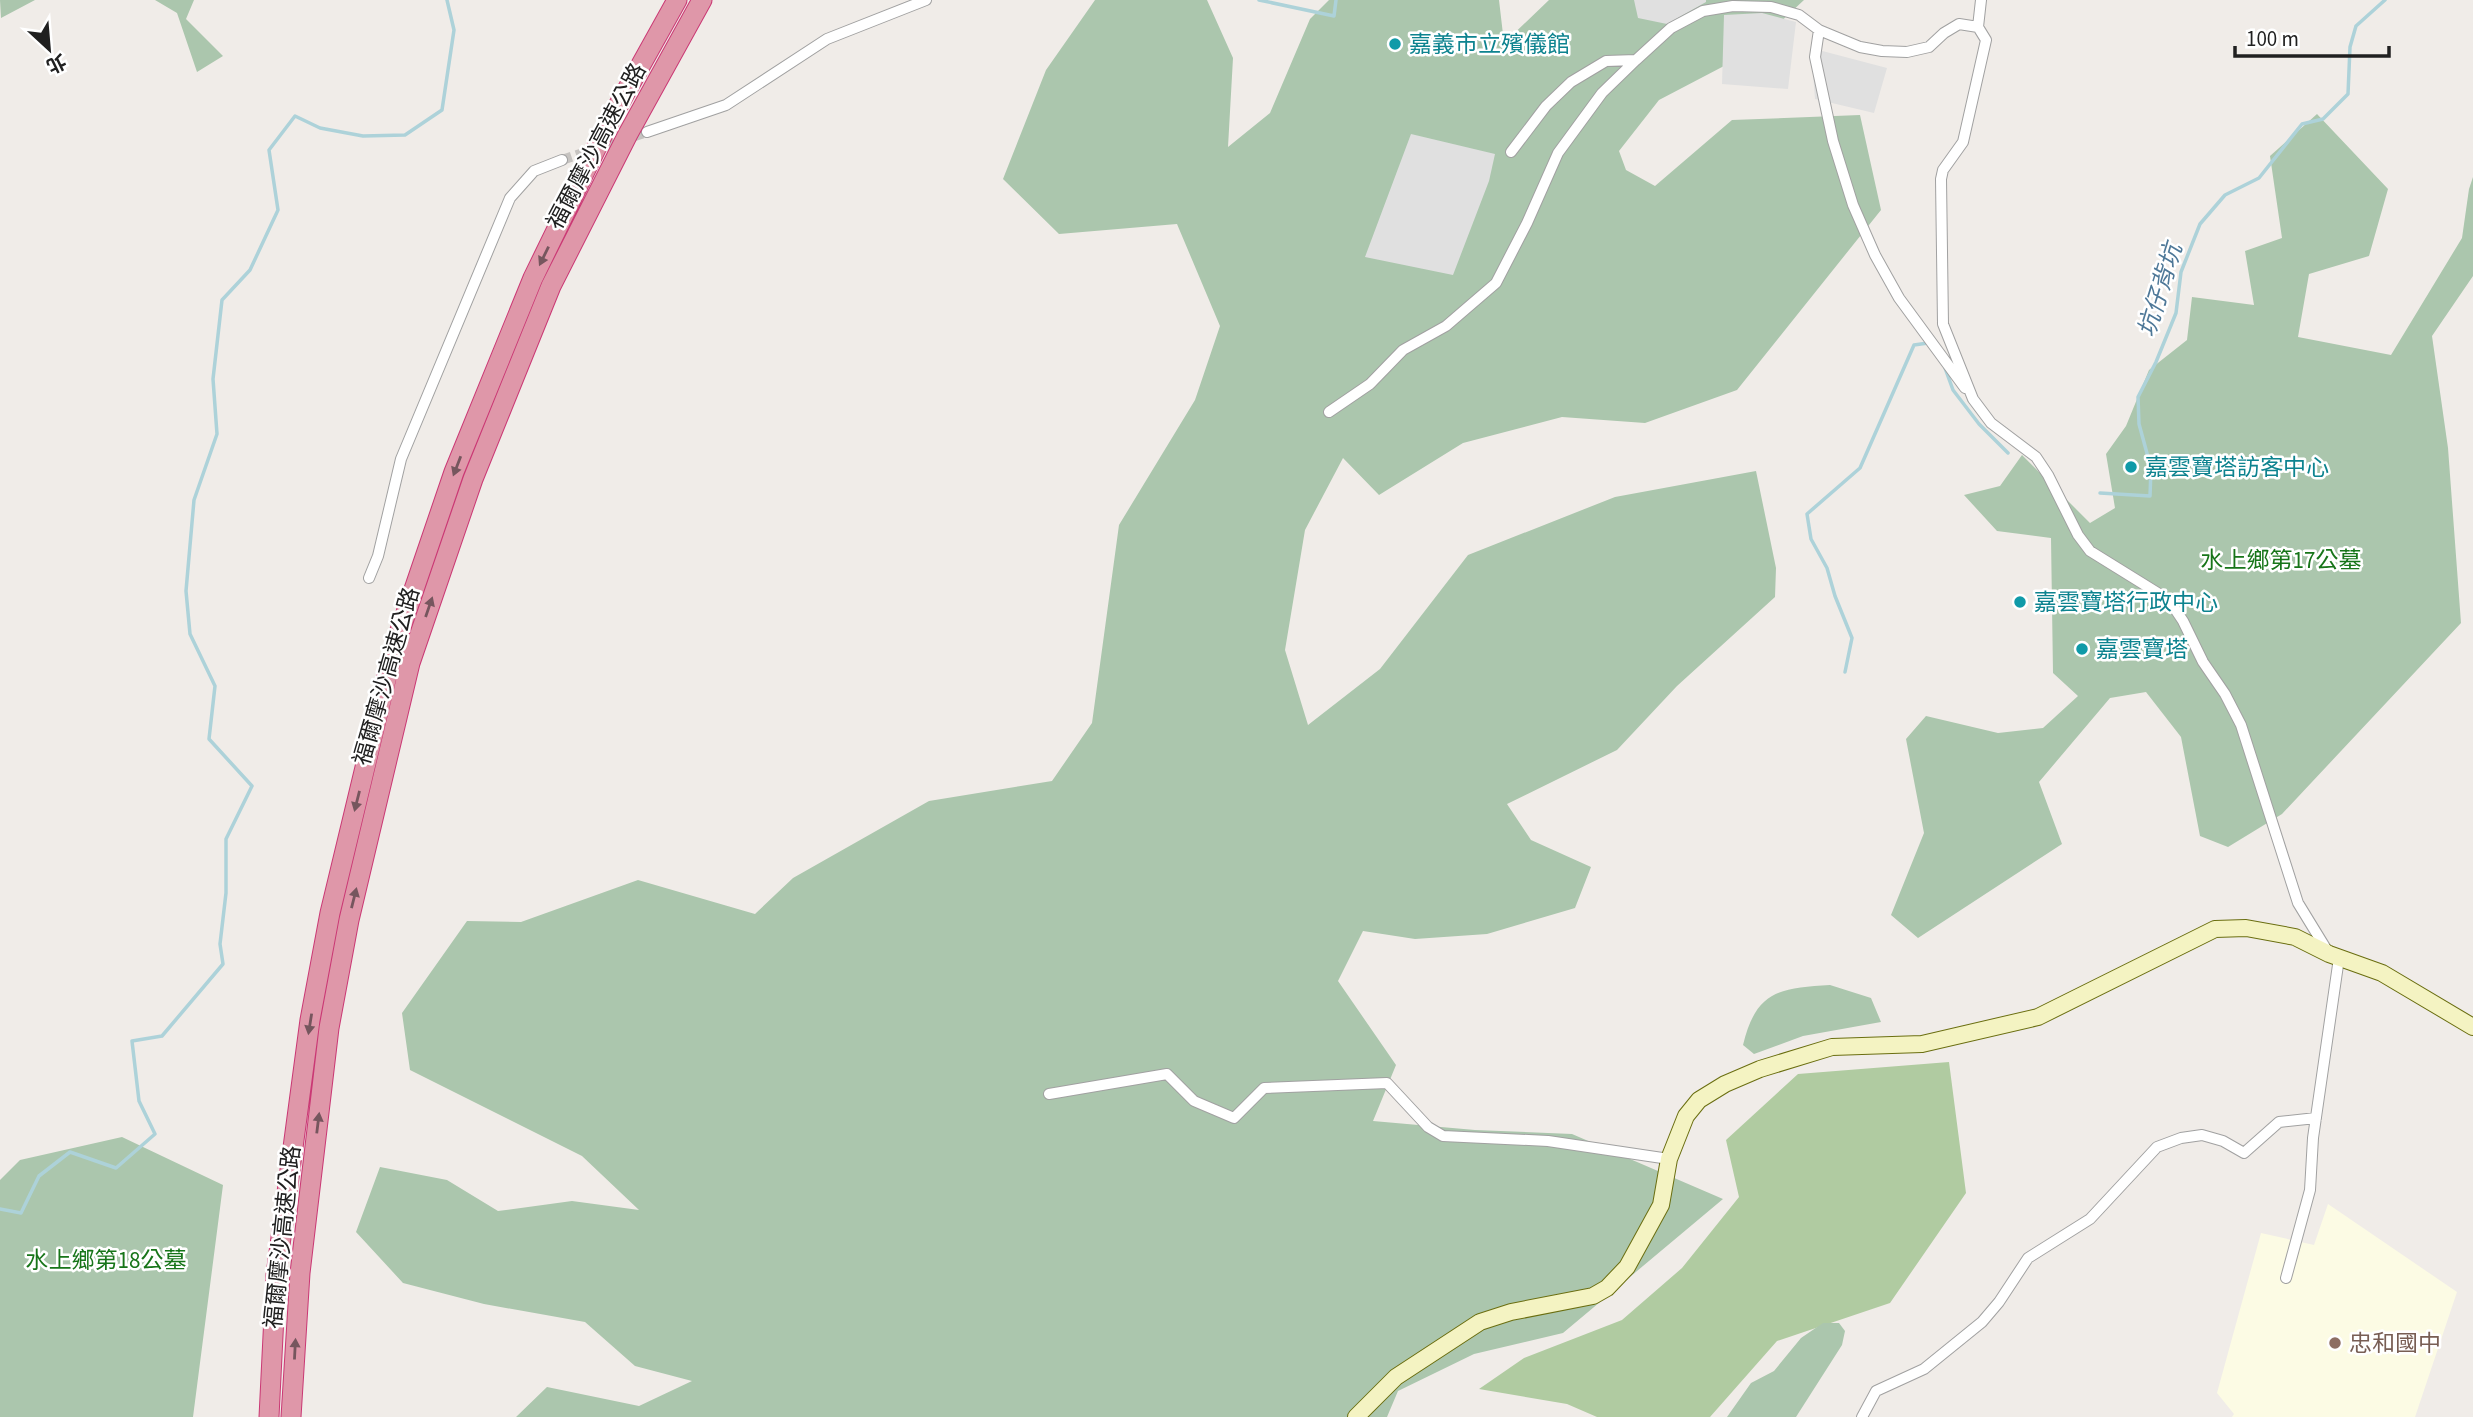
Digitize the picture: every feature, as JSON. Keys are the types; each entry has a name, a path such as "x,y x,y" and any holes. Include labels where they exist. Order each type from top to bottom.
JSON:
{"highway":[{"name":"福爾摩沙高速公路","path":"269,1417 276,1275 310,1020 330,913 393,651 454,472 533,278 608,124 677,0"},
{"name":"福爾摩沙高速公路","path":"291,1417 300,1273 329,1028 349,920 410,663 473,479 551,286 628,134 702,0"}],"street":[{"path":"647,132 726,105 827,39 926,0"},
{"path":"1973,399 1943,324 1941,179 1943,170 1964,142 1969,125 1986,40 1978,27 1981,0"},
{"path":"1329,412 1370,384 1403,350 1446,326 1496,283 1527,223 1558,153 1602,93 1671,28 1703,11 1733,6 1770,7 1799,15 1819,30 1860,47 1907,52 1929,47 1959,23 1978,27"},
{"path":"1819,30 1815,57 1833,141 1853,205 1875,255 1899,298 1992,423 2036,457 2078,535 2090,551 2161,595 2171,603 2183,621 2203,662 2225,694 2241,725 2298,903 2334,956 2311,1190 2286,1278"},
{"path":"1511,152 1546,106 1571,82 1606,61 1636,60"},
{"path":"369,578 401,459 510,198 534,171 562,160"},
{"path":"1356,1417 1396,1377 1480,1322 1511,1312 1593,1296 1607,1288 1627,1267 1661,1205 1669,1159 1686,1116 1699,1100 1725,1084 1759,1069 1832,1047 1922,1045 2038,1017 2215,929 2246,928 2295,937 2334,956 2382,973 2473,1027"},
{"path":"1049,1094 1167,1074 1194,1101 1234,1118 1264,1088 1387,1083 1429,1127 1443,1136 1548,1141 1669,1159"},
{"path":"1862,1417 1876,1391 1924,1369 1982,1322 1999,1302 2028,1258 2090,1219 2157,1147 2181,1138 2202,1135 2223,1141 2244,1153 2279,1122 2316,1118"}],"shaded area":[{"path":"1634,0 1706,2 1667,24 1638,18"},
{"path":"1762,13 1796,22 1788,89 1722,84 1724,15"},
{"path":"1811,48 1887,68 1874,113 1815,99"},
{"path":"1411,134 1495,154 1489,181 1453,275 1365,257"},
{"name":"忠和國中","path":"2328,1204 2457,1292 2415,1417 2232,1417 2234,1414 2217,1393 2261,1233 2314,1245"}],"green space":[{"path":"0,0 35,0 1,18"},
{"path":"155,0 194,0 186,19 223,56 197,72 177,13"},
{"path":"1095,0 1207,0 1233,58 1228,147 1270,113 1310,19 1329,0 1499,0 1504,43 1549,0 1804,0 1745,55 1659,100 1619,151 1626,170 1655,186 1732,120 1860,115 1881,210 1737,390 1645,423 1562,417 1463,443 1379,495 1343,458 1305,530 1285,650 1308,725 1380,669 1468,555 1615,497 1756,471 1776,568 1775,597 1677,686 1617,750 1507,804 1531,840 1591,867 1575,908 1487,934 1415,939 1363,931 1338,981 1396,1065 1373,1121 1475,1130 1572,1134 1723,1199 1563,1333 1474,1354 1398,1391 1387,1417 516,1417 547,1387 639,1406 692,1381 635,1366 585,1322 484,1304 403,1283 356,1232 380,1167 447,1180 498,1211 572,1201 639,1210 582,1156 410,1070 402,1013 467,921 521,922 638,880 755,914 793,878 929,801 1052,781 1092,723 1119,525 1195,400 1220,326 1177,224 1059,234 1003,179 1046,70"},
{"name":"水上鄉第17公墓","path":"2317,114 2388,189 2369,256 2309,274 2298,337 2391,355 2462,238 2473,177 2473,276 2432,336 2448,448 2461,623 2282,814 2228,847 2200,836 2181,737 2146,692 2110,698 2039,782 2062,844 1918,938 1891,915 1924,833 1906,739 1926,716 1998,733 2043,728 2078,696 2053,673 2051,538 1997,531 1964,495 2000,486 2022,455 2090,523 2115,508 2106,454 2126,426 2149,370 2187,340 2192,297 2254,305 2245,251 2282,238 2270,156"},
{"path":"1830,985 1871,998 1881,1022 1803,1036 1754,1054 1743,1045 1755,1013 1772,996 1797,988"},
{"path":"1949,1062 1966,1193 1890,1303 1777,1341 1710,1417 1597,1417 1567,1404 1479,1389 1524,1358 1622,1320 1682,1268 1739,1197 1726,1140 1798,1074"},
{"name":"水上鄉第18公墓","path":"122,1137 223,1185 193,1417 0,1417 0,1180 20,1160"},
{"path":"1823,1323 1839,1323 1845,1331 1842,1345 1796,1417 1727,1417 1751,1383 1774,1371 1801,1338"}],"waterway":[{"path":"0,1209 21,1213 39,1176 70,1152 116,1168 155,1134 139,1101 132,1041 162,1036 223,964 220,944 226,893 226,839 252,786 209,739 215,686 190,634 186,591 194,500 217,434 213,379 222,300 250,270 278,210 269,150 295,116 320,128 363,136 405,135 442,110 454,30 447,0"},
{"path":"1259,0 1334,16 1336,0"},
{"name":"坑仔背坑","path":"2100,493 2150,496 2151,468 2139,424 2138,397 2176,313 2181,272 2200,224 2225,195 2259,178 2302,124 2323,119 2348,94 2350,47 2356,26 2385,0"},
{"name":"坑仔背坑","path":"1845,672 1852,638 1827,568 1811,539 1807,514 1860,468 1914,345 1928,343"},
{"name":"坑仔背坑","path":"1945,368 1953,390 1979,424 2008,453"}],"tunnel":[{"path":"562,160 647,132"}],"place":[{"name":"嘉義市立殯儀館","path":"1395,44"},
{"name":"嘉雲寶塔訪客中心","path":"2131,467"},
{"name":"嘉雲寶塔行政中心","path":"2020,602"},
{"name":"嘉雲寶塔","path":"2082,649"},
{"name":"忠和國中","path":"2335,1343"}]}
